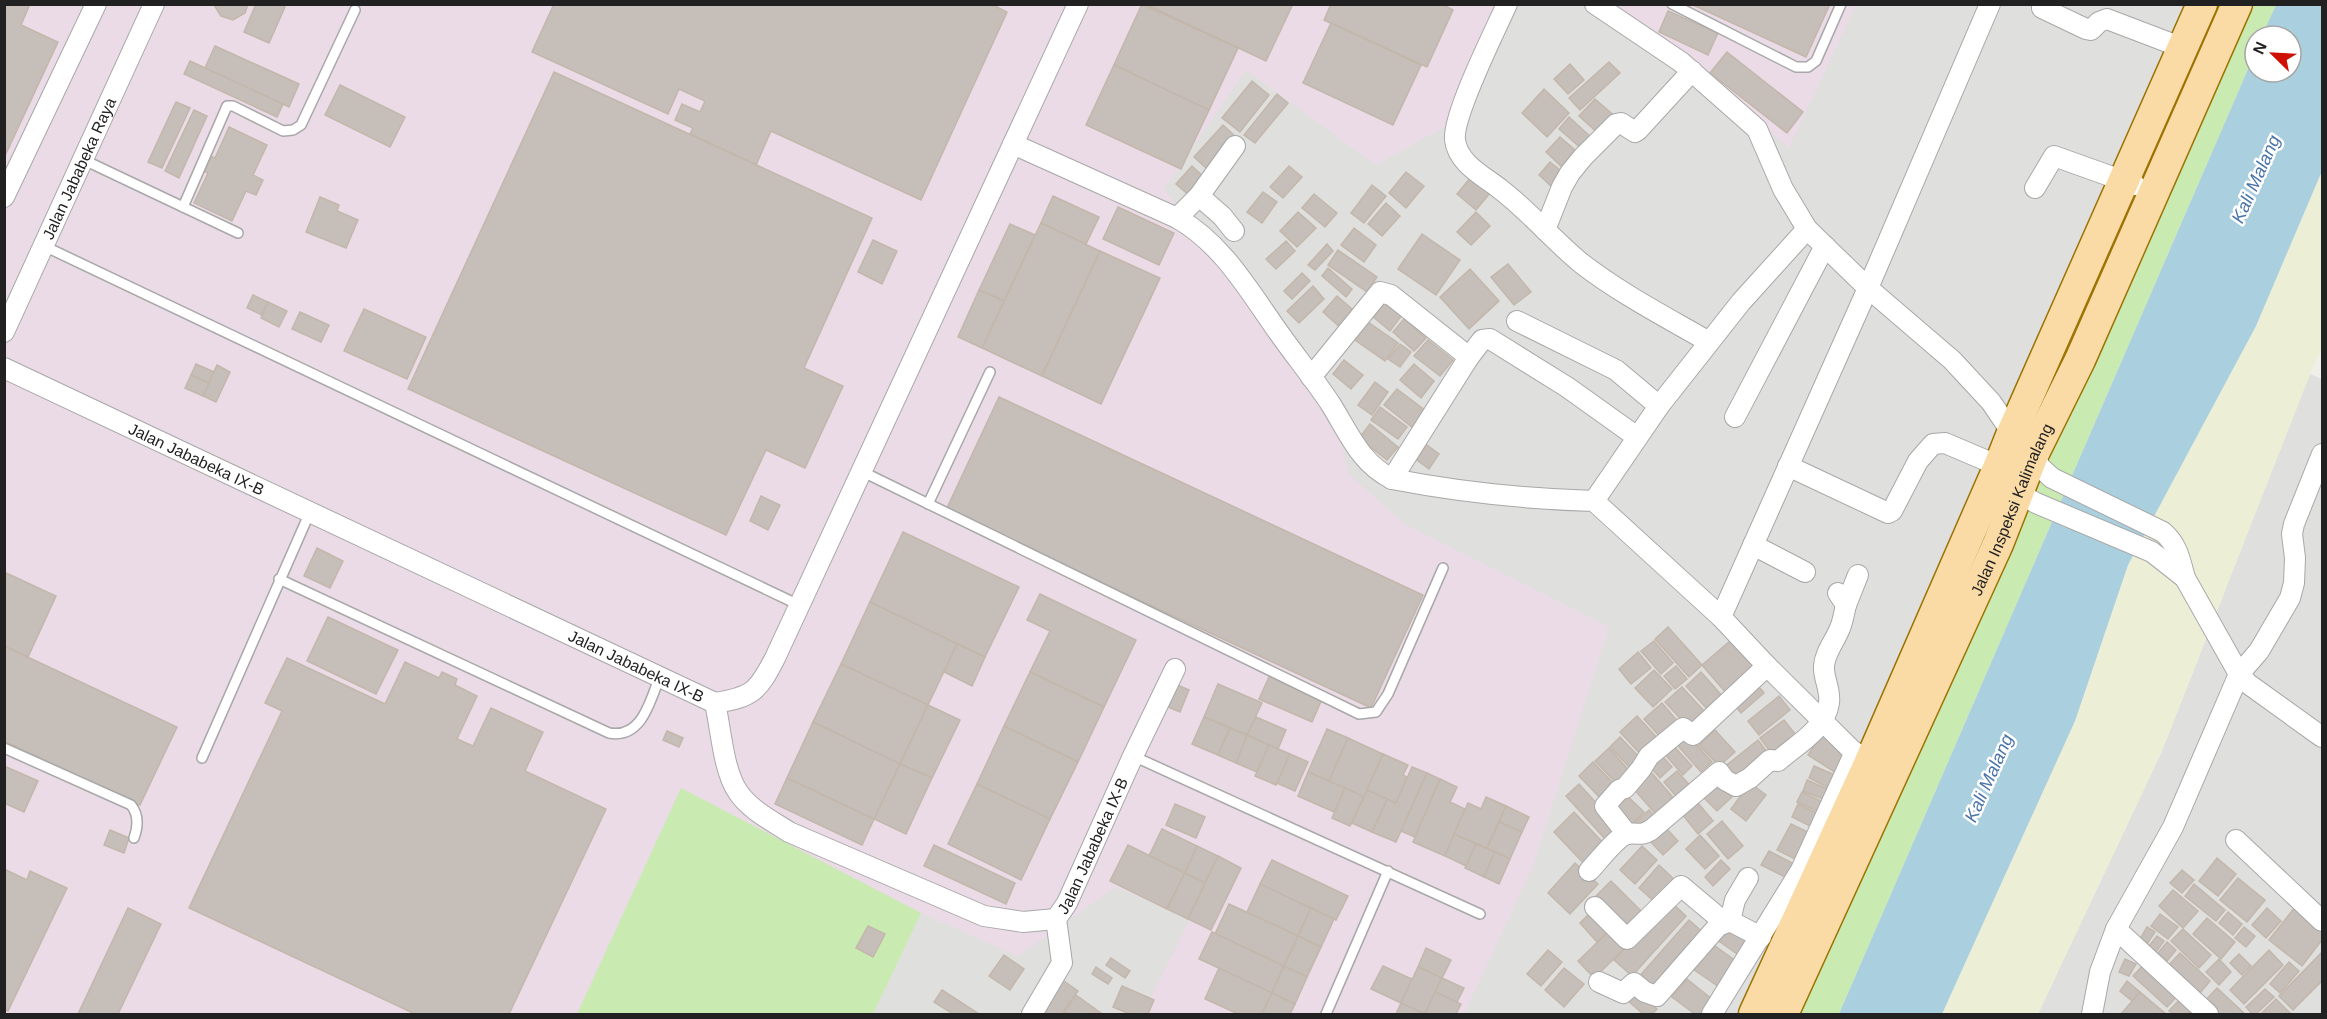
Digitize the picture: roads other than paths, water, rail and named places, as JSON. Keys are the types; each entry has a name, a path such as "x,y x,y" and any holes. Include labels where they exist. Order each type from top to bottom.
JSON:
{"main road":[{"name":"Jalan Inspeksi Kalimalang","path":"1764,1014 1862,759 1999,466 2202,4"},
{"name":"Jalan Inspeksi Kalimalang","path":"1764,1014 1988,565 2027,498 2033,455 2080,360 2237,4"}],"street":[{"path":"4,197 96,4"},
{"name":"Jalan Jababeka Raya","path":"4,332 154,4"},
{"path":"715,703 738,699 750,694 776,658 1078,4"},
{"path":"1507,4 1457,120 1455,141 1461,156 1477,174 1501,189 1579,261 1604,280 1709,342"},
{"path":"1595,4 1681,62 1757,129 1783,189 1808,229 1868,288 1952,360 1991,402 2041,468 2052,478 2163,532 2173,541 2185,578 2239,674 2247,683 2322,737"},
{"path":"1721,617 1868,288 1990,4"},
{"path":"2042,8 2086,29 2091,30 2099,22 2107,19 2183,48"},
{"path":"1545,230 1562,187 1583,157 1616,124 1621,123 1635,132 1638,130 1692,71"},
{"path":"1013,144 1193,227 1225,258 1311,377 1372,468 1392,479 1481,493 1540,499 1594,501 1721,617 1767,666 1862,759 1802,870 1712,1014"},
{"path":"1177,218 1199,196 1235,146"},
{"path":"2035,188 2054,156 2125,181 2153,194"},
{"path":"1199,196 1222,216 1234,231"},
{"path":"1594,501 1659,406 1709,342 1741,302 1808,229"},
{"path":"1735,417 1825,246"},
{"path":"1311,377 1380,292 1391,295 1469,357"},
{"path":"1517,321 1616,370 1659,406"},
{"path":"1392,479 1469,357 1485,338 1566,387 1637,437"},
{"name":"Jalan Jababeka IX-B","path":"4,368 715,703 730,777 738,794 761,814 789,832 984,916 1023,922 1056,919 1067,903 1175,669"},
{"path":"1788,466 1888,513 1892,511 1918,460 1933,444 1945,443 1999,466"},
{"path":"2092,1014 2100,972 2116,929 2173,827 2239,674 2259,651 2290,598 2294,583 2294,524 2322,454"},
{"path":"2027,498 2152,552 2185,578"},
{"path":"1753,546 1805,572"},
{"path":"1589,871 1617,840 1627,834 1642,835 1651,830 1719,772 1725,780 1736,786 1750,778 1770,760 1778,762 1802,743 1822,720 1829,703 1828,683 1824,668 1828,651 1841,627 1842,599 1858,575"},
{"path":"1627,834 1605,806 1618,790 1625,788 1641,769 1648,756 1683,728 1693,735 1767,666"},
{"path":"2236,840 2322,921"},
{"path":"1730,921 1735,900 1748,878"},
{"path":"1594,907 1627,939 1681,886 1718,916 1761,937"},
{"path":"1032,1014 1062,963 1056,919"},
{"path":"1599,982 1623,993 1634,983 1645,992 1658,996 1718,926 1730,921"},
{"path":"2116,929 2208,1014"},
{"path":"1724,997 1764,1014"}],"lane":[{"path":"1672,4 1796,67 1808,66 1816,61 1841,4"},
{"path":"183,207 227,106 233,106 283,131 293,130 301,125 356,10"},
{"path":"84,160 238,233"},
{"path":"44,246 799,605"},
{"path":"928,504 990,372"},
{"path":"861,471 1359,714 1376,712 1388,694 1443,568"},
{"path":"202,758 310,512"},
{"path":"279,579 609,733 623,734 638,725 660,676"},
{"path":"4,748 131,805 137,821 134,838"},
{"path":"1133,756 1480,914"},
{"path":"1326,1014 1388,871"}],"water":[{"name":"Kali Malang","path":"2276,5 2322,5 2322,171 2256,326 2128,565 2075,721 1942,1014 1839,1014 2243,81 2243,84 2303,84 2303,24 2267,24"}]}
